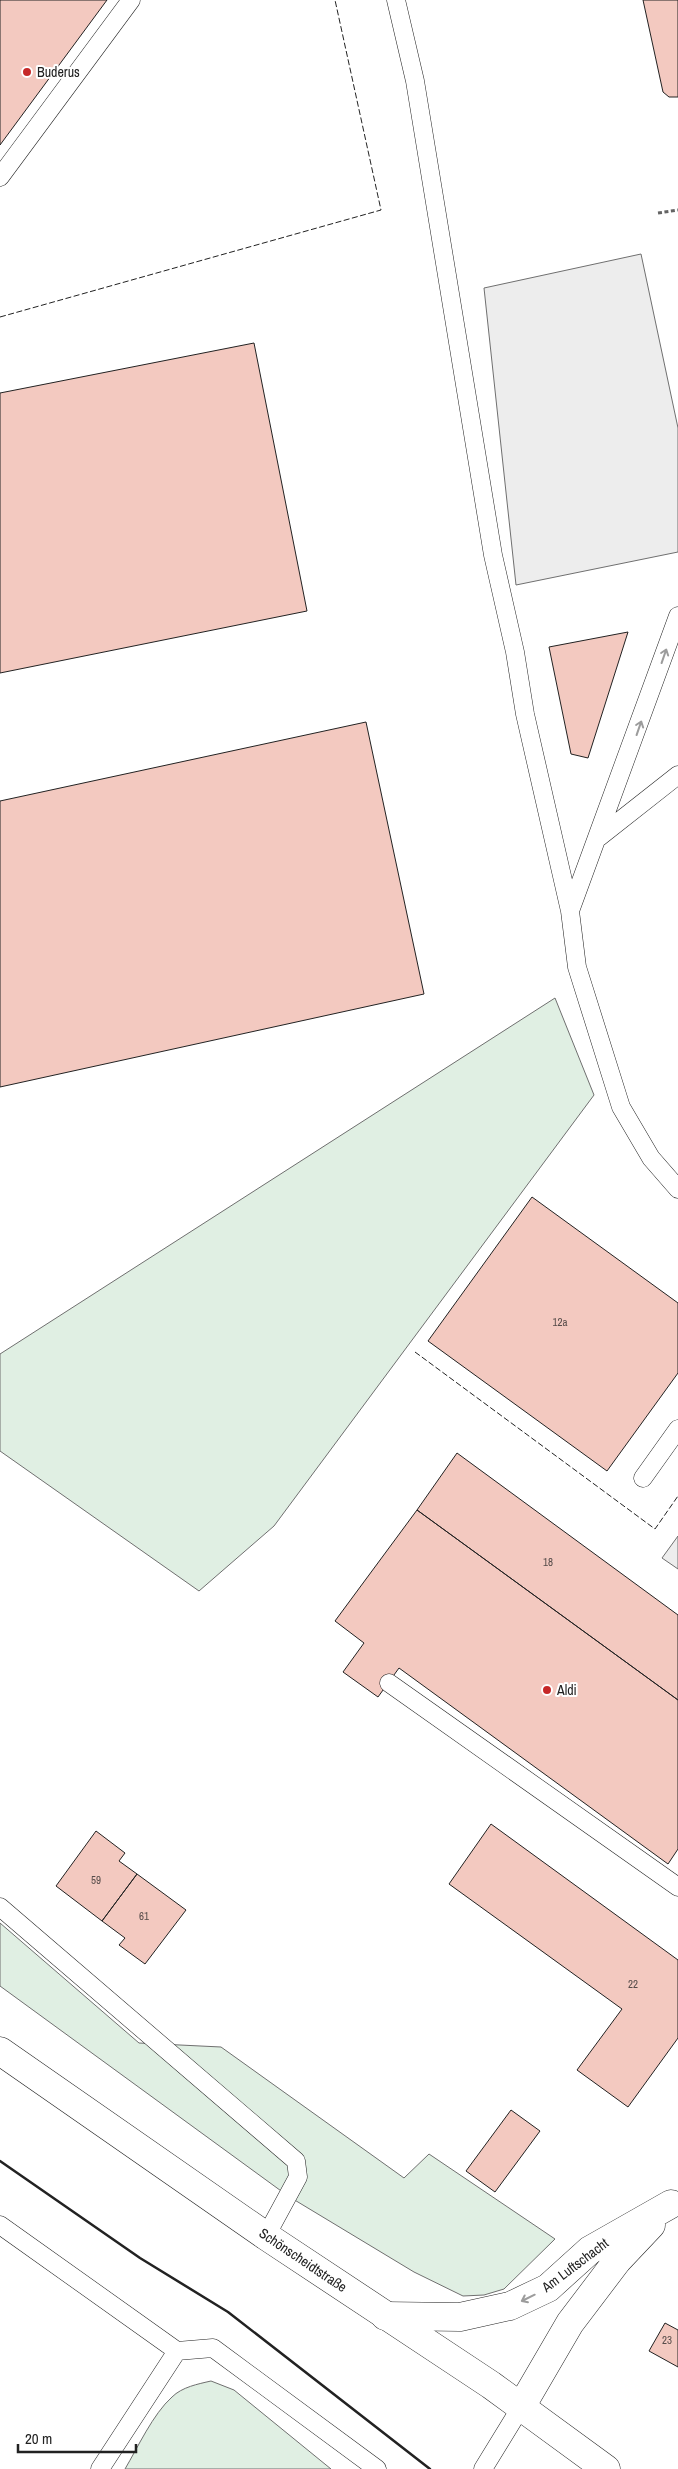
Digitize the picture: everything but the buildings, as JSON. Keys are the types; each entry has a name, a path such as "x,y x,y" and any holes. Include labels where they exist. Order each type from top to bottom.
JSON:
{"street":[{"name":"Schönscheidtstraße","path":"0,2051 266,2236 521,2407 606,2469"},
{"name":"Am Luftschacht","path":"385,2316 460,2317 510,2306 548,2288 590,2250 676,2203"},
{"name":"Am Luftschacht","path":"521,2407 570,2323 617,2262 676,2203"}],"lane":[{"path":"0,177 131,0"},
{"path":"396,0 414,82 493,555 570,911 577,967 621,1107 651,1158 678,1189"},
{"path":"570,911 628,759 678,616"},
{"path":"598,838 678,775"},
{"path":"643,1478 678,1429"},
{"path":"389,1683 678,1888"},
{"path":"0,1907 296,2161 298,2177 266,2236"},
{"path":"0,2225 177,2351 213,2348 377,2469"},
{"path":"100,2469 177,2351"},
{"path":"483,2469 521,2407"}],"path":[{"path":"658,213 678,210"}],"green space":[{"path":"555,998 594,1095 274,1526 199,1591 0,1451 0,1354"},
{"path":"0,1923 139,2043 221,2047 404,2178 429,2154 555,2239 504,2289 484,2295 463,2296 414,2272 288,2196 0,1986"},
{"path":"211,2381 234,2390 331,2469 125,2469 152,2421 165,2404 180,2391 190,2386"}],"shaded area":[{"path":"641,254 678,428 678,552 516,585 484,288"},
{"path":"678,1536 678,1569 662,1558"}],"fence":[{"path":"0,317 381,210 335,0"},
{"path":"415,1352 655,1529 678,1496"}],"wall":[{"path":"0,2161 140,2258 228,2312 430,2469"}],"place":[{"name":"Buderus","path":"27,72"},
{"name":"Aldi","path":"547,1690"}]}
